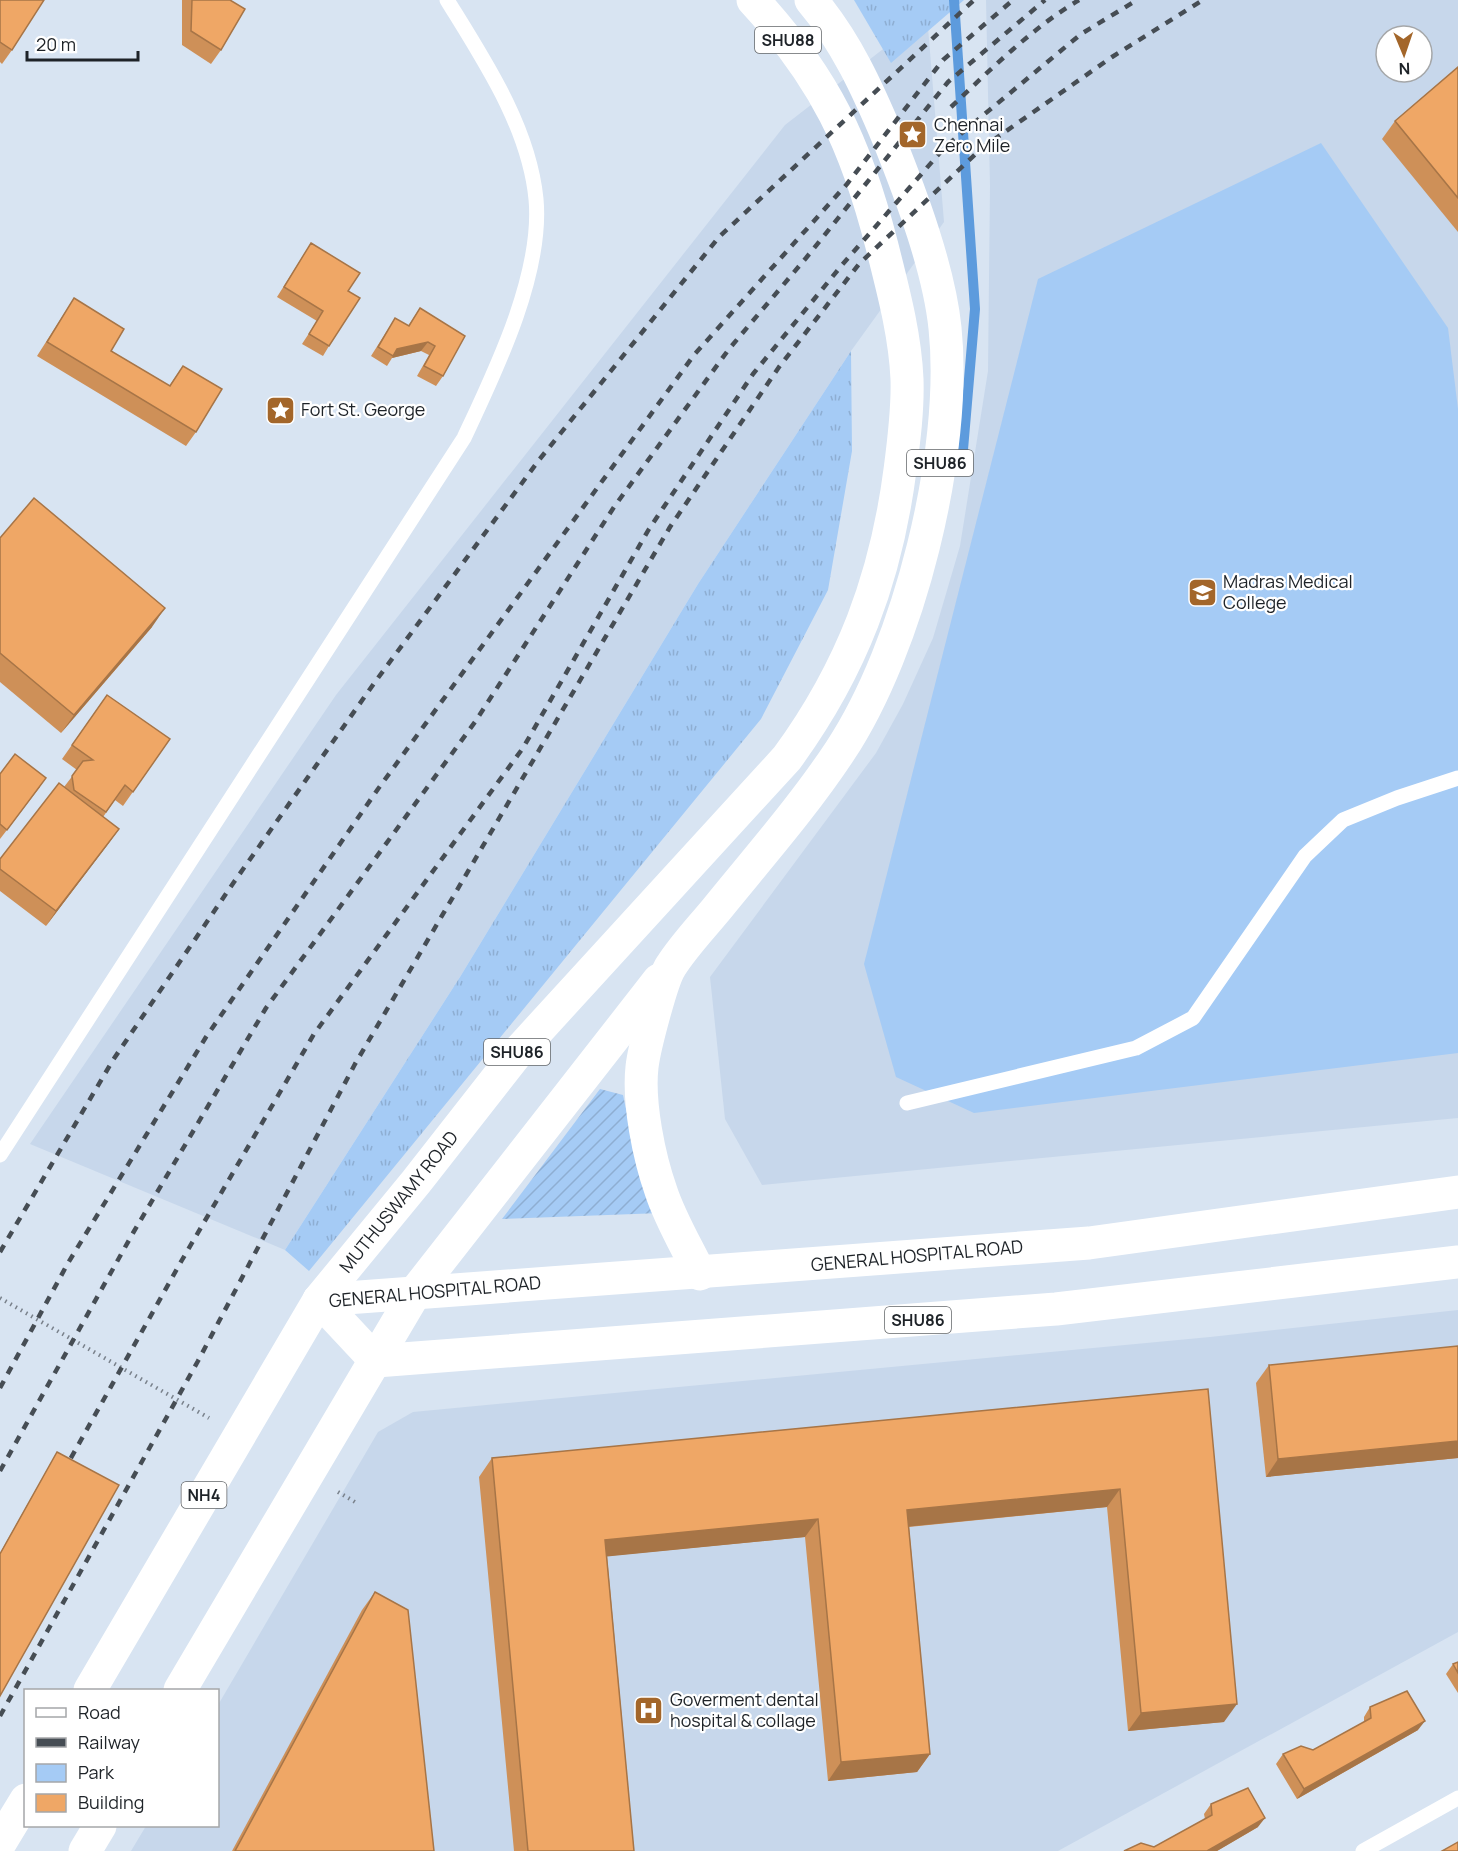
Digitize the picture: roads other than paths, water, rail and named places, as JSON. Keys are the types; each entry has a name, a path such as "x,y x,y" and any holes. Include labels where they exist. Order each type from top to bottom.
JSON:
{"main road":[{"name":"SHU88","path":"753,0 783,33 820,83"},
{"name":"SHU88","path":"811,0 848,51"},
{"name":"SHU86","path":"376,1361 416,1291 840,751 884,666 900,621 930,516 946,416 948,370 945,324 934,271 899,164 848,51"},
{"name":"MUTHUSWAMY ROAD","path":"91,1689 319,1300 416,1182 517,1053 787,758 836,682 858,637 883,562 897,495 905,437 907,380 902,330 861,175 842,126 820,83"},
{"name":"SHU86","path":"668,969 642,1067 644,1115 661,1192 700,1274"},
{"name":"GENERAL HOSPITAL ROAD","path":"319,1300 416,1291 700,1274 1089,1243 1458,1192"},
{"name":"SHU86","path":"376,1361 1056,1309 1458,1262"},
{"name":"GENERAL HOSPITAL ROAD","path":"319,1300 376,1361"},
{"path":"181,1689 376,1361"},
{"path":"0,1843 24,1803"},
{"path":"85,1851 99,1827"}],"lane":[{"path":"0,1155 464,438 502,356 521,298 533,244 536,200 526,156 510,110 476,46 447,0"},
{"path":"907,1102 1136,1048 1193,1018 1305,856 1343,820 1397,798 1458,778"},
{"path":"1363,1851 1458,1797"}],"waterway":[{"path":"954,0 975,309 962,461"}],"railway":[{"path":"0,1252 113,1060 234,882 375,682 539,460 719,237 974,0"},
{"path":"0,1388 68,1263 206,1037 378,789 694,355 847,184 943,60 1013,0"},
{"path":"0,1471 133,1233 266,1008 475,722 614,507 729,349 806,258 948,82 1045,0"},
{"path":"951,107 1028,36 1079,0"},
{"path":"63,1472 182,1260 314,1034 523,748 649,529 753,374 842,265 945,147 1081,34 1137,0"},
{"path":"0,1716 198,1361 355,1064 670,527 779,367 859,264 982,148 1112,57 1203,0"}],"place":[{"name":"Chennai Zero Mile","path":"913,135"},
{"name":"Fort St. George","path":"280,410"},
{"name":"Madras Medical College","path":"1202,592"},
{"name":"Goverment dental hospital & collage","path":"649,1710"}]}
